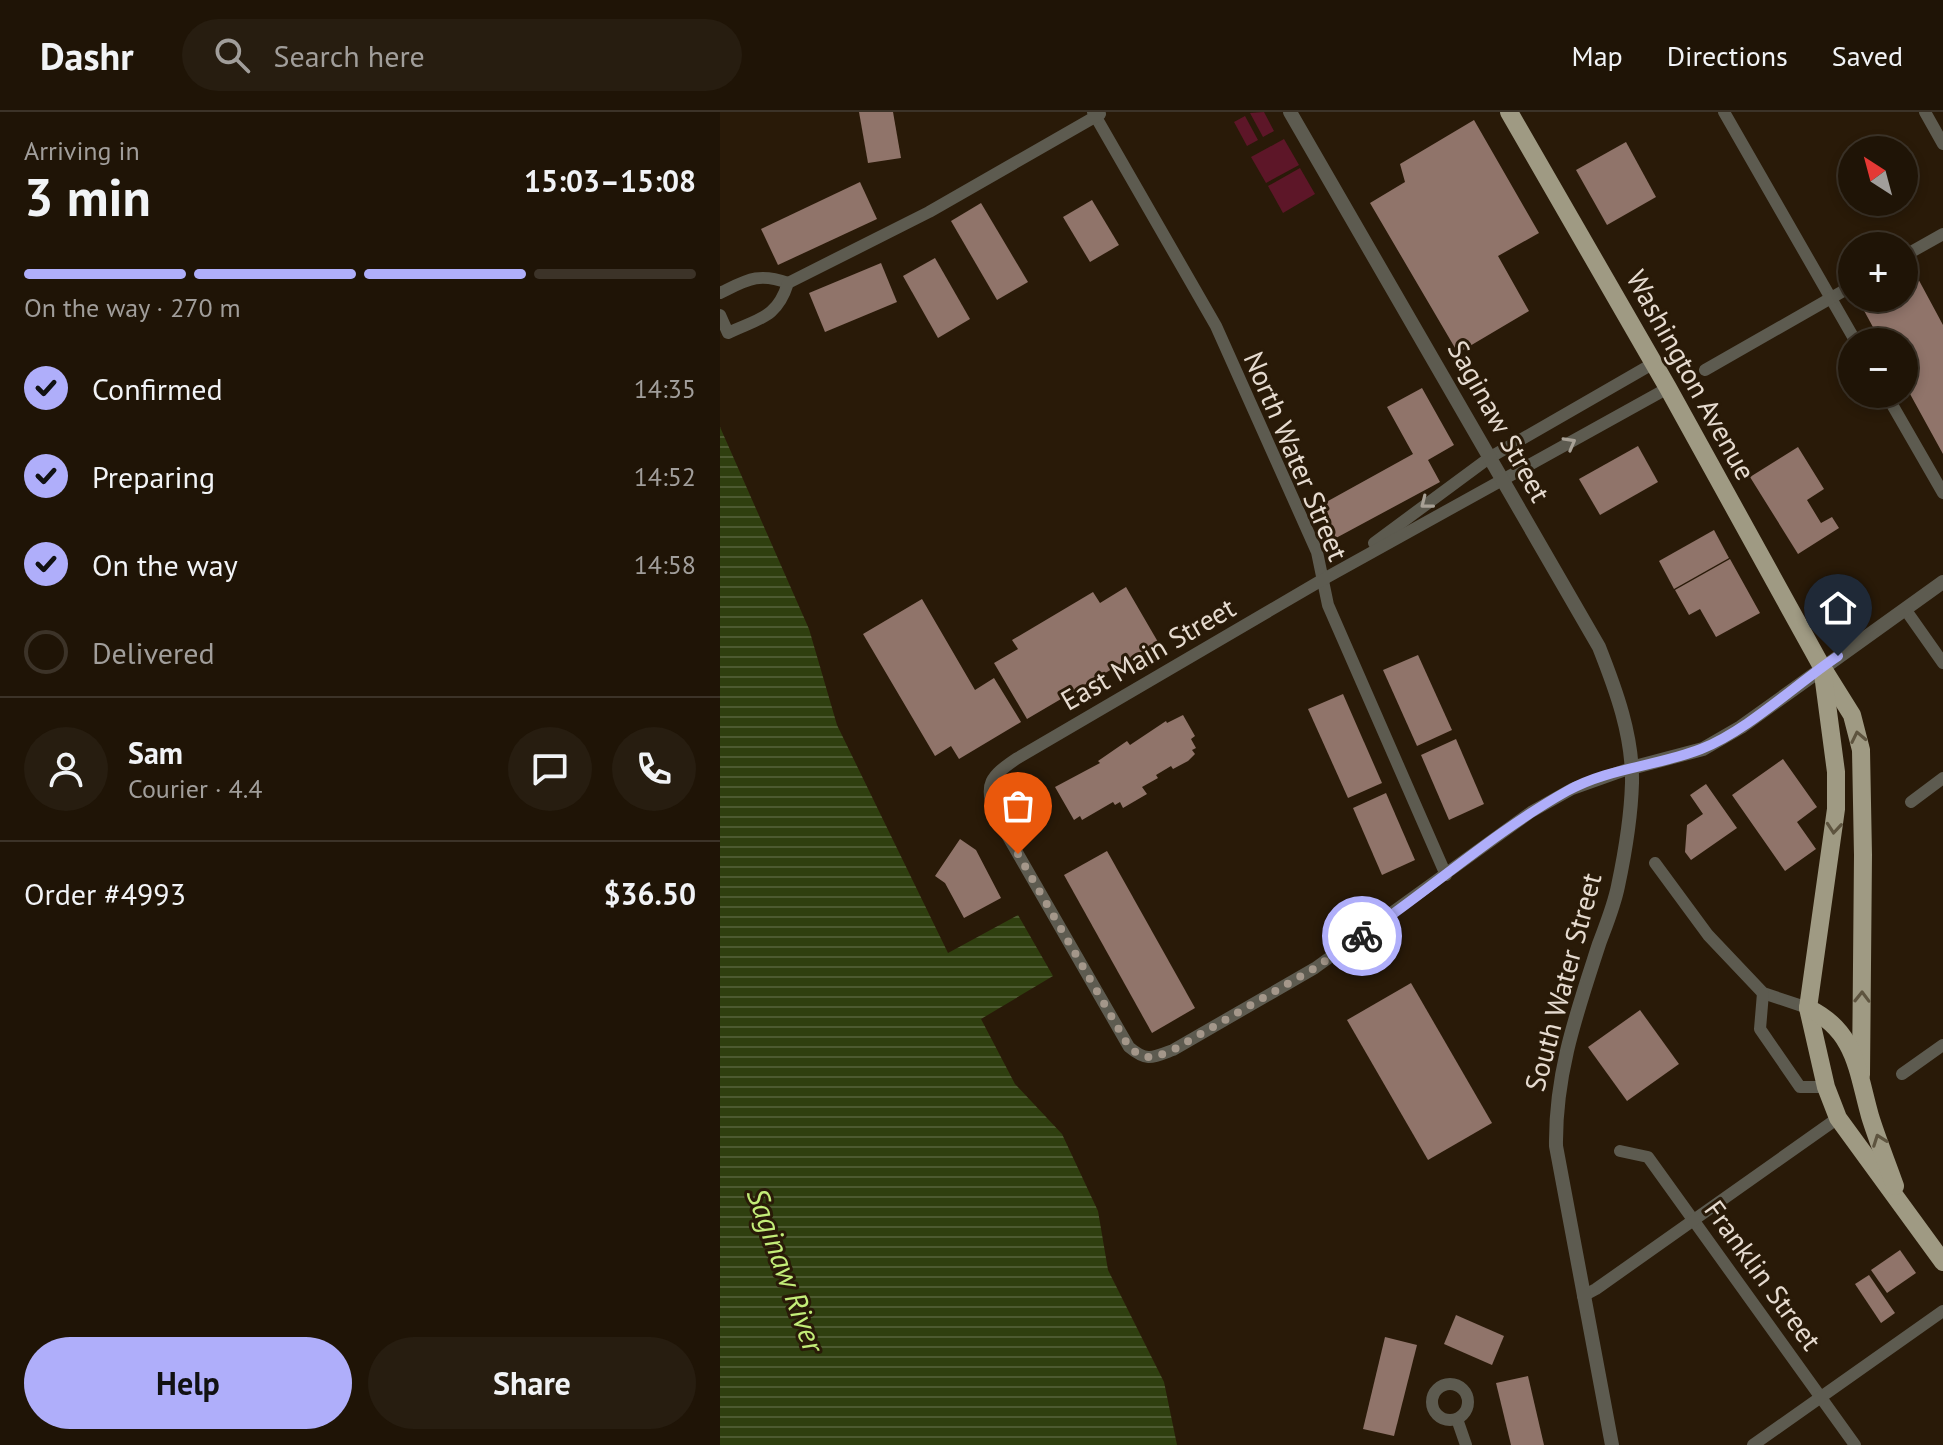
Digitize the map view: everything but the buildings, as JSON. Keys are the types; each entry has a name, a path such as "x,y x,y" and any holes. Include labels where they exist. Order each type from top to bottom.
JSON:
{"main road":[{"name":"Washington Avenue","path":"1509,112 1852,715 1861,750 1861,1075"},
{"path":"1822,667 1836,772 1836,809 1808,1008 1826,1087 1838,1118 1943,1262"},
{"path":"1808,1008 1826,1017 1839,1030 1861,1075 1870,1117 1902,1204"}],"street":[{"name":"Saginaw Street","path":"1290,112 1599,647 1619,698 1631,768"},
{"path":"1724,112 1848,328"},
{"path":"1925,112 1943,144"},
{"path":"720,315 728,333 771,313 782,302 788,283 929,212 1097,113"},
{"name":"North Water Street","path":"1097,113 1216,326 1317,552 1328,605 1446,875"},
{"path":"1918,248 1943,234"},
{"path":"720,293 752,277 770,276 788,283"},
{"path":"1705,370 1838,294"},
{"name":"East Main Street","path":"1340,569 1489,458 1654,363"},
{"name":"East Main Street","path":"1446,875 1315,968 1173,1050 1154,1058 1141,1057 1129,1047 995,814 989,788 999,770 1016,759 1340,569 1668,388"},
{"path":"1894,408 1943,493"},
{"path":"1446,875 1495,837 1558,796 1631,768 1703,749 1741,727 1943,582"},
{"path":"1905,609 1943,663"},
{"name":"South Water Street","path":"1612,1445 1556,1146 1555,1108 1560,1072 1576,1015 1618,887 1631,768"},
{"path":"1911,802 1943,778"},
{"path":"1655,863 1708,935 1763,993 1808,1008"},
{"path":"1763,993 1760,1029 1771,1046 1800,1087 1826,1087"},
{"path":"1902,1074 1943,1045"},
{"path":"1583,1296 1838,1118"},
{"name":"Franklin Street","path":"1620,1151 1648,1157 1855,1445"},
{"path":"1753,1445 1943,1311"},
{"path":"1457,1419 1466,1445"}],"shaded area":[{"path":"1264,112 1274,131 1263,137 1250,113"},
{"path":"1245,116 1258,140 1247,146 1234,122"},
{"path":"1284,139 1299,165 1266,183 1251,157"},
{"path":"1300,168 1315,194 1283,213 1268,186"}],"water":[{"name":"Saginaw River","path":"720,427 809,629 837,725 948,953 1018,915 1053,976 981,1019 1015,1084 1062,1134 1098,1211 1108,1270 1164,1382 1177,1445 720,1445"}],"way so far":[{"path":"1018,854 1129,1047 1141,1057 1154,1058 1173,1050 1315,968 1362,936"}],"route":[{"path":"1362,936 1531,812 1572,789 1631,768 1703,749 1741,727 1838,656"}]}
